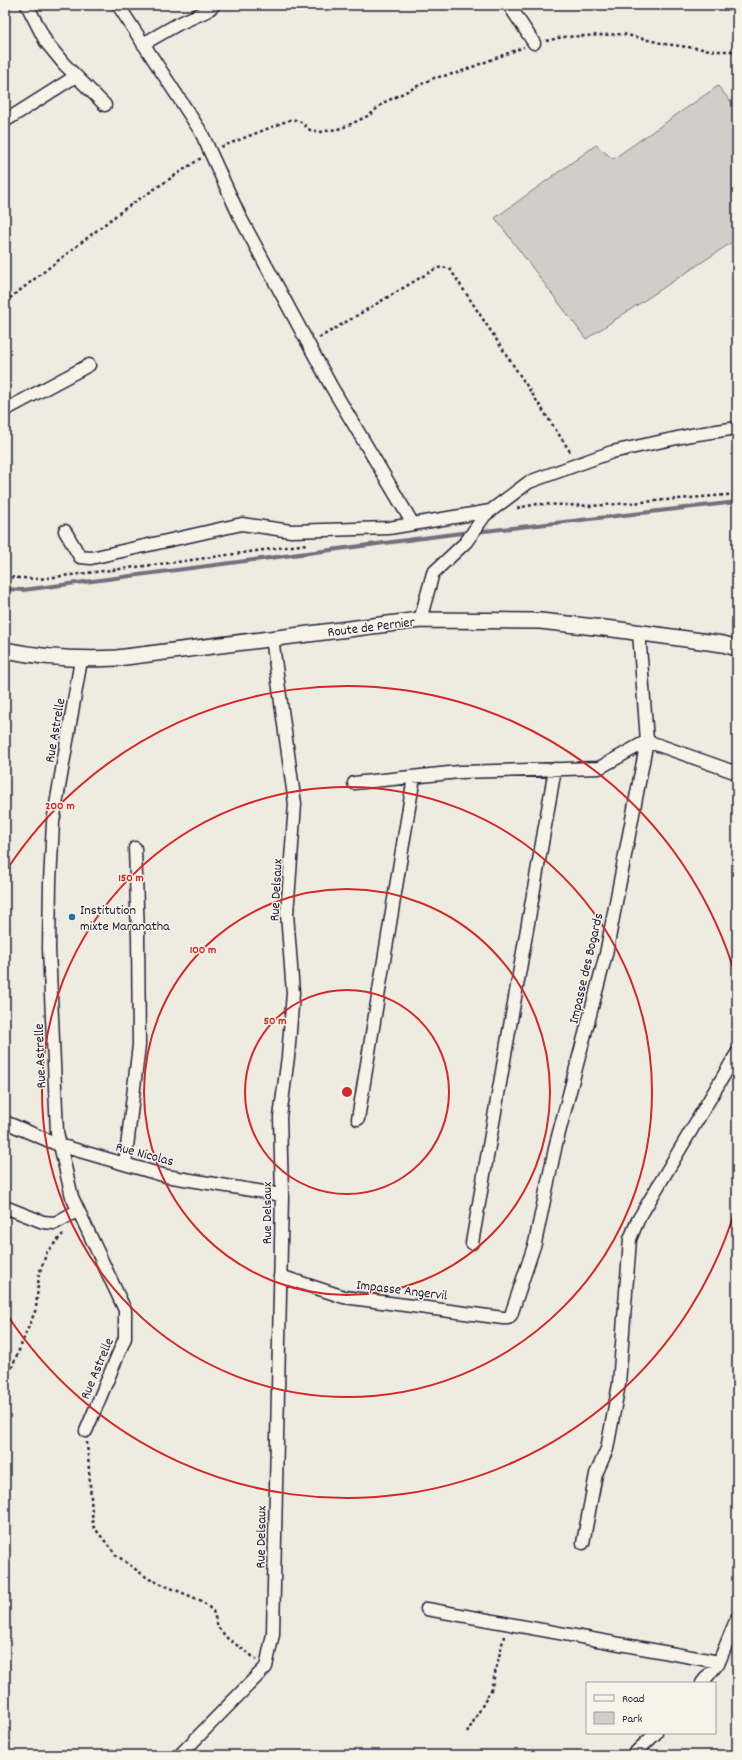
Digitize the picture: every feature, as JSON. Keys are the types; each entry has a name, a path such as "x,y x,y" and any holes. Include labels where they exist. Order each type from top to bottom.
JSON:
{"street":[{"path":"27,5 46,42 76,76 105,105"},
{"path":"118,5 201,132 240,217 308,344 413,524"},
{"path":"143,44 178,24 207,11 214,5"},
{"path":"508,5 534,43"},
{"path":"5,121 76,76"},
{"path":"5,410 89,365"},
{"path":"420,620 433,573 466,542 487,513 529,482 612,452 691,435 737,428"},
{"path":"65,531 80,556 91,558 242,524 291,531 389,528 487,513"},
{"name":"Route de Pernier","path":"5,650 31,655 81,660 117,658 420,620 540,621 639,632 723,644 737,648"},
{"name":"Impasse des Bogards","path":"514,1304 535,1243 556,1144 606,954 647,742 639,632"},
{"name":"Rue Delsaux","path":"266,1667 273,1634 282,1195 280,1117 288,1057 293,993 287,914 295,804 272,638"},
{"name":"Rue Astrelle","path":"81,660 53,822 50,882 50,965 57,1132 72,1197 77,1211 126,1310 125,1338 86,1431"},
{"path":"354,783 459,772 600,768 647,742 737,774"},
{"path":"472,1243 555,769"},
{"path":"358,1119 414,777"},
{"path":"125,1164 139,1045 138,935 135,848"},
{"path":"583,1543 596,1474 607,1449 619,1384 630,1239 638,1220 737,1053"},
{"name":"Rue Nicolas","path":"5,1122 59,1145 166,1176 282,1195"},
{"path":"5,1207 44,1222 55,1223 77,1211"},
{"name":"Impasse Angervil","path":"280,1276 344,1297 503,1318 508,1318 511,1315 514,1304"},
{"path":"427,1609 719,1662"},
{"path":"703,1682 719,1662 737,1618"},
{"path":"180,1755 266,1667"},
{"path":"633,1755 655,1734"}],"path":[{"path":"5,302 123,210 210,152 292,119 301,122 310,130 321,132 342,128 370,115 383,103 434,78 456,73 534,43 563,37 623,34 665,44 718,51 737,51"},
{"path":"308,344 436,269 442,267 450,269 578,464"},
{"path":"515,508 538,504 593,506 737,494"},
{"path":"5,577 38,579 310,544"},
{"path":"5,1378 10,1372 36,1309 39,1274 47,1252"},
{"path":"86,1431 94,1526 116,1555 149,1579 202,1601 212,1611 218,1628 227,1638 266,1667"},
{"path":"467,1733 491,1690 501,1653 506,1623"}],"green space":[{"path":"718,86 737,109 737,239 586,339 495,218 596,145 613,159"}],"waterway":[{"path":"476,532 737,502"},
{"path":"5,589 23,590 469,532"}],"place":[{"name":"Institution mixte Maranatha","path":"72,917"}]}
